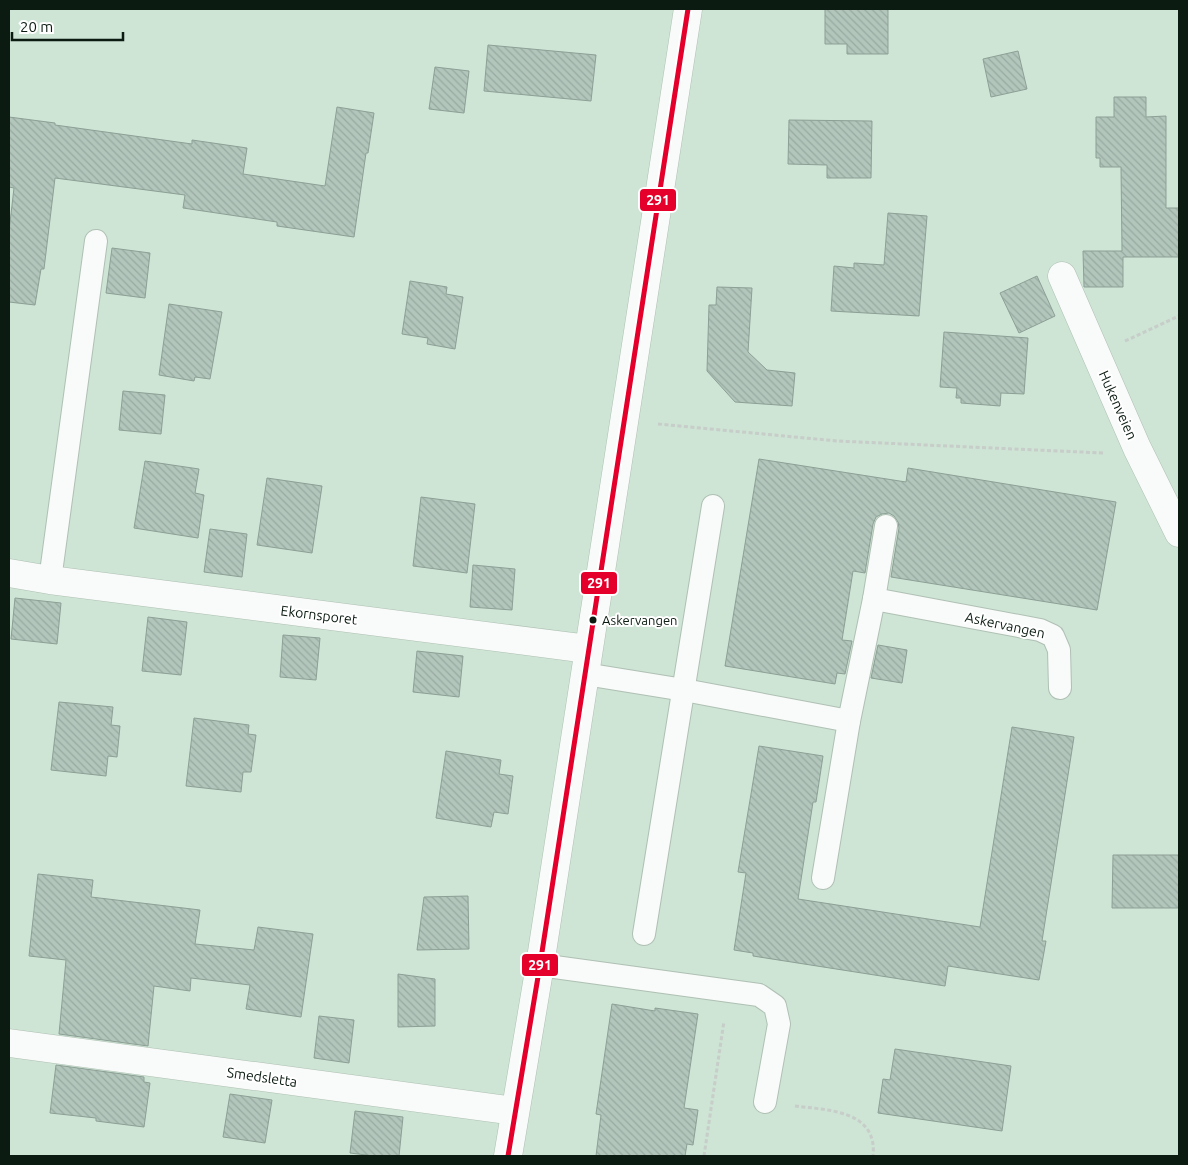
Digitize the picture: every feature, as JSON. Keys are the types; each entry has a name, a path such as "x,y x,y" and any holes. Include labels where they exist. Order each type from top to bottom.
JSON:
{"street":[{"path":"508,1156 514,1111 540,965 688,9"},
{"name":"Hukenveien","path":"1062,276 1137,448 1179,533"},
{"name":"Ekornsporet","path":"9,573 587,662"},
{"name":"Smedsletta","path":"9,1043 514,1111"}],"lane":[{"path":"50,580 96,241"},
{"path":"644,934 713,506"},
{"path":"823,878 849,722 874,599 886,526"},
{"name":"Askervangen","path":"874,599 1040,630 1053,636 1059,650 1060,688"},
{"path":"587,662 684,690 849,722"},
{"path":"540,965 759,995 775,1006 779,1024 765,1102"}],"path":[{"path":"1096,355 1179,316"},
{"path":"625,420 837,442 1110,453 1137,448"},
{"path":"704,1156 729,990"},
{"path":"765,1102 842,1112 855,1118 864,1125 870,1136 874,1150 873,1156"}],"building":[{"path":"825,9 888,9 888,54 847,54 847,44 825,44"},
{"path":"488,45 596,55 591,101 484,91"},
{"path":"1018,51 1027,89 991,97 983,59"},
{"path":"435,67 469,71 464,113 429,109"},
{"path":"1114,97 1146,97 1146,117 1166,116 1166,208 1179,208 1179,257 1123,257 1123,287 1084,287 1083,251 1122,251 1121,167 1100,167 1100,158 1096,158 1096,117 1114,117"},
{"path":"337,107 374,113 368,153 366,153 354,237 277,226 277,222 183,208 185,195 55,178 44,269 41,269 35,305 9,302 9,231 14,188 9,187 9,117 192,144 192,140 247,148 243,174 325,186"},
{"path":"789,120 872,121 871,178 827,178 827,165 788,164"},
{"path":"888,213 927,216 919,316 831,311 834,266 854,268 854,263 884,265"},
{"path":"112,248 150,253 145,298 106,293"},
{"path":"1037,276 1055,316 1019,333 1000,293"},
{"path":"410,281 447,287 446,294 463,297 455,349 427,344 428,338 402,334"},
{"path":"717,287 752,288 748,352 767,370 795,373 792,406 735,402 707,371 709,305 716,305"},
{"path":"169,304 222,312 210,379 195,377 194,381 159,375"},
{"path":"944,332 1028,338 1024,394 1001,393 1000,406 961,403 961,398 956,398 957,388 940,387"},
{"path":"123,391 165,395 161,434 119,430"},
{"path":"759,459 906,482 908,468 1116,502 1097,610 891,577 899,528 894,516 889,513 882,514 876,517 873,524 865,573 853,571 842,640 852,641 845,674 837,673 835,684 725,666"},
{"path":"145,461 199,469 195,493 204,495 198,538 134,528"},
{"path":"267,478 322,486 312,553 257,545"},
{"path":"421,497 475,504 467,573 413,566"},
{"path":"210,529 247,534 242,577 204,572"},
{"path":"473,565 515,569 512,610 470,607"},
{"path":"15,598 61,603 57,644 11,639"},
{"path":"148,617 187,622 181,675 142,671"},
{"path":"283,635 320,638 316,680 280,677"},
{"path":"878,645 907,650 902,683 871,678"},
{"path":"417,651 463,656 459,697 413,692"},
{"path":"59,702 113,707 111,725 120,726 117,757 108,756 106,776 51,770"},
{"path":"194,718 249,725 248,734 256,735 251,772 243,772 241,792 186,786"},
{"path":"1012,727 1074,737 1042,941 1046,941 1039,980 948,966 945,986 753,956 753,953 734,950 746,873 738,872 759,746 823,756 816,802 813,802 798,899 980,927"},
{"path":"446,751 501,760 499,774 513,776 508,814 494,812 491,827 436,818"},
{"path":"1113,855 1179,855 1179,908 1112,908"},
{"path":"38,874 93,880 91,897 200,910 195,944 254,950 258,927 313,934 301,1017 246,1009 250,985 191,978 190,991 154,986 148,1046 59,1034 66,960 29,956"},
{"path":"468,896 469,949 417,950 424,897"},
{"path":"398,974 435,979 435,1026 398,1027"},
{"path":"612,1004 655,1011 655,1008 698,1014 684,1108 698,1110 693,1145 687,1144 685,1156 596,1156 601,1115 596,1114"},
{"path":"319,1016 354,1020 349,1063 314,1058"},
{"path":"895,1049 1011,1066 1002,1131 878,1113 883,1079 890,1080"},
{"path":"56,1065 144,1077 144,1082 150,1083 144,1127 96,1121 96,1118 50,1113"},
{"path":"230,1094 272,1100 265,1143 223,1137"},
{"path":"355,1111 403,1117 399,1156 374,1156 350,1153"}],"transit line":[{"name":"291","path":"508,1156 540,965 688,9"}],"place":[{"name":"Askervangen","path":"593,620"}]}
